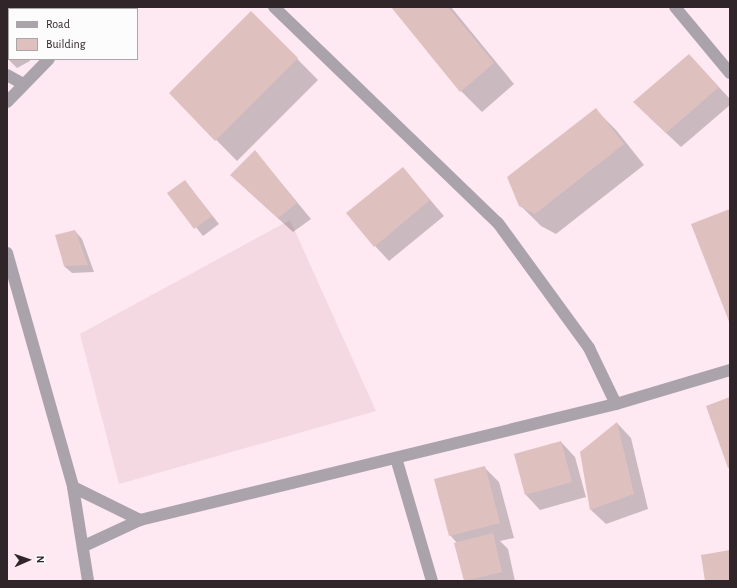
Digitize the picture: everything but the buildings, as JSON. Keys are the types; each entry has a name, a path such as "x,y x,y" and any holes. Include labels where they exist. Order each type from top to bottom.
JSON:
{"street":[{"path":"274,7 498,223 589,348 616,404"},
{"path":"675,7 730,73"},
{"path":"7,102 48,60"},
{"path":"7,75 23,84"},
{"path":"7,253 73,487 84,546 88,581"},
{"path":"84,546 140,520 616,404 730,370"},
{"path":"396,458 432,581"},
{"path":"73,487 140,520"}],"shaded area":[{"path":"290,220 376,411 119,484 80,334"}]}
